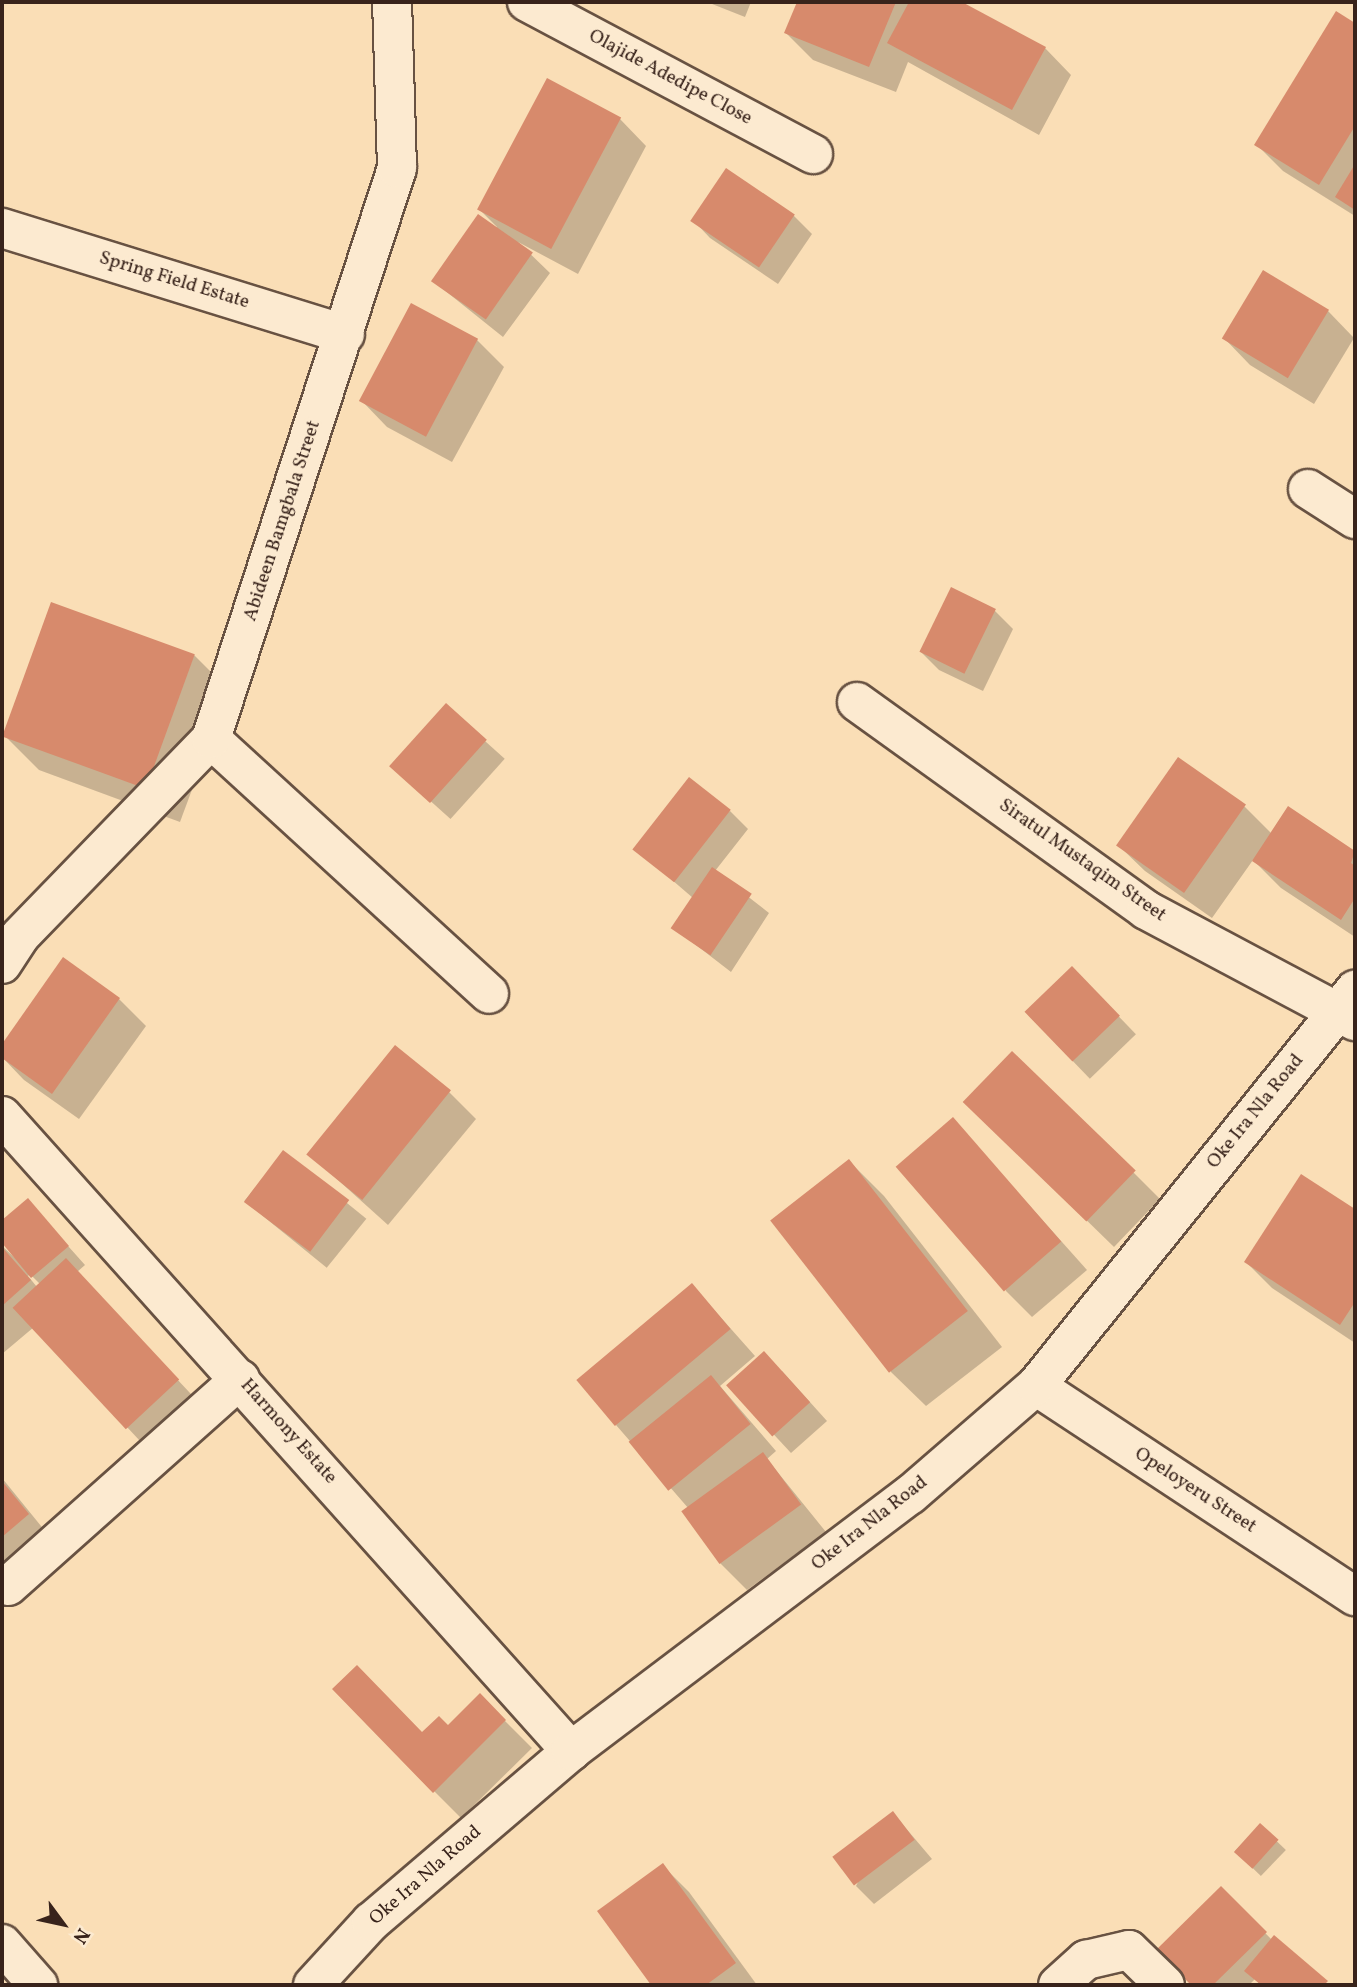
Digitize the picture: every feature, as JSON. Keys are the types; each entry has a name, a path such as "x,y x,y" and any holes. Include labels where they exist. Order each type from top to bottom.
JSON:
{"street":[{"name":"Abideen Bamgbala Street","path":"2,964 20,936 211,739 397,168 392,2"},
{"name":"Olajide Adedipe Close","path":"527,2 813,154"},
{"name":"Spring Field Estate","path":"2,228 345,334"},
{"path":"1308,489 1355,519"},
{"name":"Siratul Mustaqim Street","path":"857,702 1146,909 1349,1007"},
{"path":"211,739 489,993"},
{"name":"Oke Ira Nla Road","path":"313,1985 372,1922 571,1751 910,1495 1036,1386 1349,1007"},
{"name":"Harmony Estate","path":"2,1116 571,1751"},
{"path":"8,1586 240,1379"},
{"name":"Opeloyeru Street","path":"1036,1386 1355,1596"},
{"path":"2,1944 38,1985"},
{"path":"1058,1985 1086,1960 1105,1952 1129,1950 1165,1985"}],"building":[{"path":"797,2 896,2 869,67 784,33"},
{"path":"909,2 962,2 1046,47 1012,110 887,43"},
{"path":"1336,11 1355,23 1355,126 1319,185 1254,145"},
{"path":"547,78 621,117 551,249 477,210"},
{"path":"1355,164 1355,210 1335,197"},
{"path":"726,168 795,214 759,267 690,221"},
{"path":"478,214 533,252 486,320 431,281"},
{"path":"1263,270 1329,310 1288,378 1222,339"},
{"path":"411,303 478,339 426,437 359,401"},
{"path":"951,587 996,609 964,674 919,652"},
{"path":"51,602 195,654 146,789 2,736"},
{"path":"446,703 487,740 430,803 389,766"},
{"path":"1178,757 1246,805 1184,893 1116,845"},
{"path":"689,777 731,810 674,882 632,849"},
{"path":"1288,806 1355,851 1351,863 1355,866 1355,898 1341,920 1252,861"},
{"path":"712,867 752,894 710,955 671,928"},
{"path":"63,957 120,998 52,1094 2,1058 2,1044"},
{"path":"1072,966 1120,1016 1072,1061 1025,1012"},
{"path":"395,1045 451,1090 362,1200 306,1155"},
{"path":"1012,1051 1136,1170 1086,1222 963,1102"},
{"path":"953,1117 1061,1242 1004,1291 896,1167"},
{"path":"283,1150 349,1200 310,1252 244,1202"},
{"path":"849,1159 968,1311 889,1373 770,1221"},
{"path":"1301,1174 1355,1209 1355,1302 1340,1325 1244,1262"},
{"path":"28,1198 69,1246 31,1278 2,1243 2,1220"},
{"path":"2,1247 31,1280 2,1306"},
{"path":"66,1258 179,1379 126,1429 13,1308"},
{"path":"692,1283 731,1329 615,1426 576,1380"},
{"path":"764,1351 810,1402 772,1436 726,1385"},
{"path":"711,1375 751,1424 668,1491 629,1442"},
{"path":"763,1452 801,1505 719,1564 681,1511"},
{"path":"2,1481 29,1514 2,1537"},
{"path":"357,1665 422,1732 439,1716 448,1725 480,1693 506,1720 433,1793 332,1689"},
{"path":"893,1811 915,1840 854,1885 832,1857"},
{"path":"1260,1823 1279,1840 1252,1869 1234,1852"},
{"path":"663,1863 736,1963 706,1985 651,1985 597,1911"},
{"path":"1221,1886 1267,1932 1213,1985 1191,1985 1156,1950"},
{"path":"1274,1935 1328,1981 1324,1985 1261,1985 1244,1971"}]}
